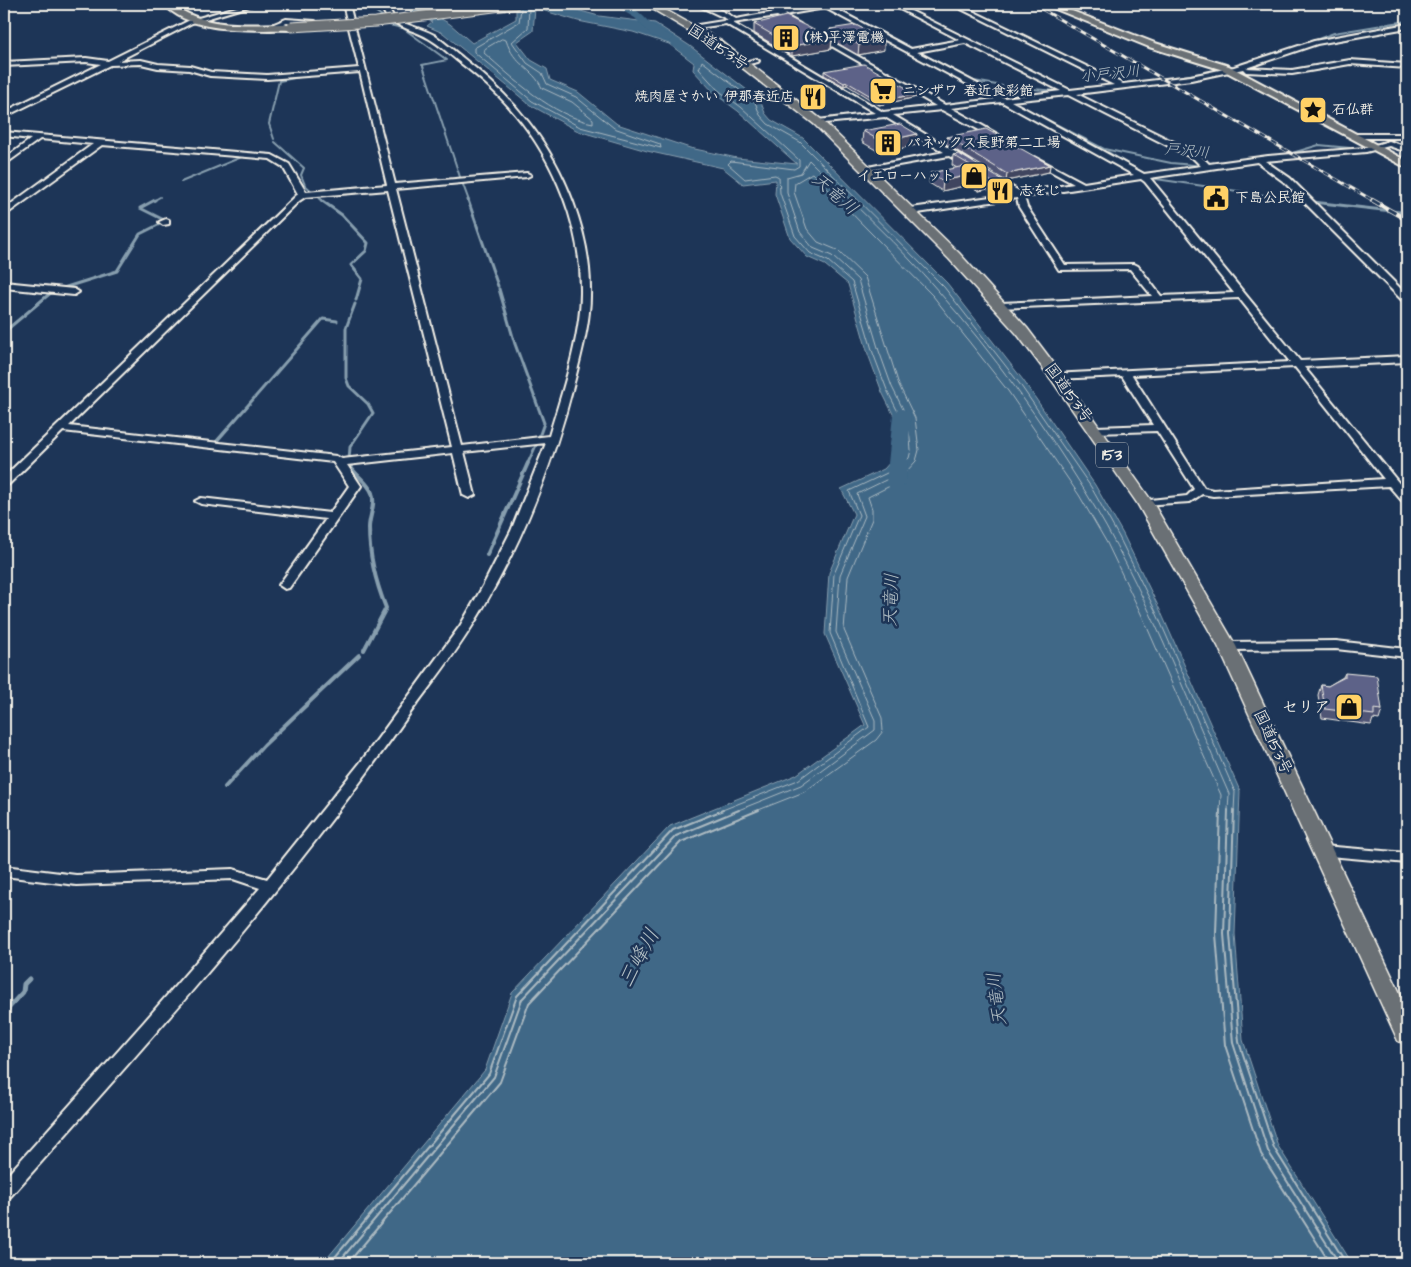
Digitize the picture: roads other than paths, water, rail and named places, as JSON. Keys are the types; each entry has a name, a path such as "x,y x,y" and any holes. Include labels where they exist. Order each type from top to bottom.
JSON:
{"highway":[{"name":"国道153号","path":"649,4 750,62 868,169 911,211 1001,306 1096,430 1146,503 1227,646 1407,1034"}],"main road":[{"path":"4,4 10,4"},
{"path":"168,4 173,10 197,20 227,25 272,26 376,22 518,4"},
{"path":"1047,4 1152,45 1231,69 1407,165"}],"street":[{"path":"4,115 197,20 253,4"},
{"path":"346,4 469,495"},
{"path":"698,4 718,11 735,21"},
{"path":"893,4 1197,157 1206,167"},
{"path":"954,4 1120,84"},
{"path":"692,28 830,5 1143,178 1298,364 1407,500"},
{"path":"4,1191 111,1074 271,886 353,784 470,619 514,534 543,469 554,439 584,316 586,288 579,238 570,206 552,164 528,125 481,77 431,37 392,18 384,6"},
{"path":"778,14 803,28"},
{"path":"272,26 286,21 315,23 350,20"},
{"path":"727,22 974,167"},
{"path":"818,122 944,108 1065,90 1168,81 1231,69 1316,42 1407,26"},
{"path":"811,32 1001,140"},
{"path":"914,50 966,41"},
{"path":"4,64 86,60 112,63 141,62 158,66 190,68 210,74 267,77 364,70"},
{"path":"1231,69 1292,72 1350,62 1407,66"},
{"path":"4,134 272,157 286,166 309,195"},
{"path":"1356,136 1407,136"},
{"path":"4,163 38,137"},
{"path":"4,213 101,142"},
{"path":"911,211 1143,178 1206,167 1376,148 1389,143 1407,150"},
{"path":"868,169 951,153"},
{"path":"1026,154 1083,186"},
{"path":"1259,160 1287,180 1407,300"},
{"path":"982,171 1020,195 1023,207 1062,268 1131,266 1135,268 1159,299"},
{"path":"4,483 296,199 309,195 527,175"},
{"path":"4,285 74,292"},
{"path":"1001,306 1240,295"},
{"path":"1056,376 1407,359"},
{"path":"1125,372 1200,490 1213,493 1393,482"},
{"path":"60,428 336,459 342,470 353,480 355,486 285,585"},
{"path":"1096,430 1160,428"},
{"path":"339,463 554,439"},
{"path":"1146,503 1190,499 1200,490"},
{"path":"201,500 334,517"},
{"path":"1227,646 1336,645 1407,653"},
{"path":"1323,851 1407,858"},
{"path":"4,871 76,880 233,874 271,886"}],"water":[{"name":"三峰川","path":"398,4 415,4 450,24 472,43 516,19 516,7 512,4 555,4 599,16 655,23 690,46 760,100 765,113 771,120 803,138 947,283 1023,380 1095,485 1123,534 1160,610 1240,791 1235,934 1243,1040 1278,1146 1352,1263 323,1263 485,1070 512,993 670,826 796,775 865,725 825,634 829,573 854,514 841,489 884,469 900,451 897,422 882,392 868,354 848,284 825,265 807,257 790,238 775,194 776,180 743,184 723,168 647,151 578,131 530,105 443,33 427,26 432,22","holes":["535,8 578,21 633,32 669,44 694,63 693,70 715,94 738,111 797,164 737,158 690,148 617,124 578,92 550,80 547,69 531,60 517,42 533,31"]}],"waterway":[{"path":"349,6 356,4"},
{"path":"372,4 372,9 382,16 381,19"},
{"name":"天竜川","path":"616,4 639,16 656,33 668,38"},
{"name":"小戸沢川","path":"828,4 974,81 1008,87 1058,91 1145,82"},
{"path":"345,7 346,19"},
{"name":"小戸沢川","path":"1300,46 1334,33 1407,21"},
{"path":"389,25 403,28 447,60 422,65"},
{"path":"349,30 359,70"},
{"path":"423,66 461,180"},
{"name":"小戸沢川","path":"1172,78 1224,69"},
{"path":"274,139 269,124 279,81 300,77"},
{"name":"戸沢川","path":"978,83 1006,98"},
{"name":"戸沢川","path":"1011,101 1104,149 1171,163 1205,166"},
{"name":"戸沢川","path":"1376,145 1393,139 1407,138"},
{"path":"275,142 304,168 301,175 305,185 323,201"},
{"name":"戸沢川","path":"1239,160 1289,154 1319,145 1360,149"},
{"path":"1108,152 1146,175"},
{"path":"181,182 244,156"},
{"path":"1156,179 1305,201 1296,200"},
{"path":"462,182 469,201"},
{"path":"153,201 160,197"},
{"path":"60,289 117,271 140,234 166,221 140,208 155,200"},
{"path":"321,200 342,215 368,243 366,251 351,265 362,279 356,300"},
{"path":"468,200 498,286"},
{"path":"1313,202 1400,212 1407,216"},
{"path":"499,289 515,344 544,423 539,437"},
{"path":"4,332 53,291"},
{"path":"349,460 350,447 373,413 368,404 349,386 346,378 346,328 355,304"},
{"path":"216,442 323,319 337,321"},
{"name":"天竜川","path":"896,483 902,415"},
{"path":"527,465 538,441"},
{"path":"487,555 528,463"},
{"path":"350,466 372,493 373,502 369,524 370,548 376,579 386,608 364,650"},
{"path":"225,787 264,745 359,655"},
{"path":"4,1013 23,992 24,984 29,979"}],"railway":[{"path":"1033,4 1374,201"},
{"path":"1372,200 1407,220"}],"place":[{"name":"(株)平澤電機","path":"786,38"},
{"name":"ニシザワ 春近食彩館","path":"883,91"},
{"name":"焼肉屋さかい 伊那春近店","path":"813,97"},
{"name":"石仏群","path":"1313,110"},
{"name":"パネックス長野第二工場","path":"888,143"},
{"name":"イエローハット","path":"974,176"},
{"name":"志をじ","path":"1000,191"},
{"name":"下島公民館","path":"1216,198"},
{"name":"セリア","path":"1349,707"}]}
